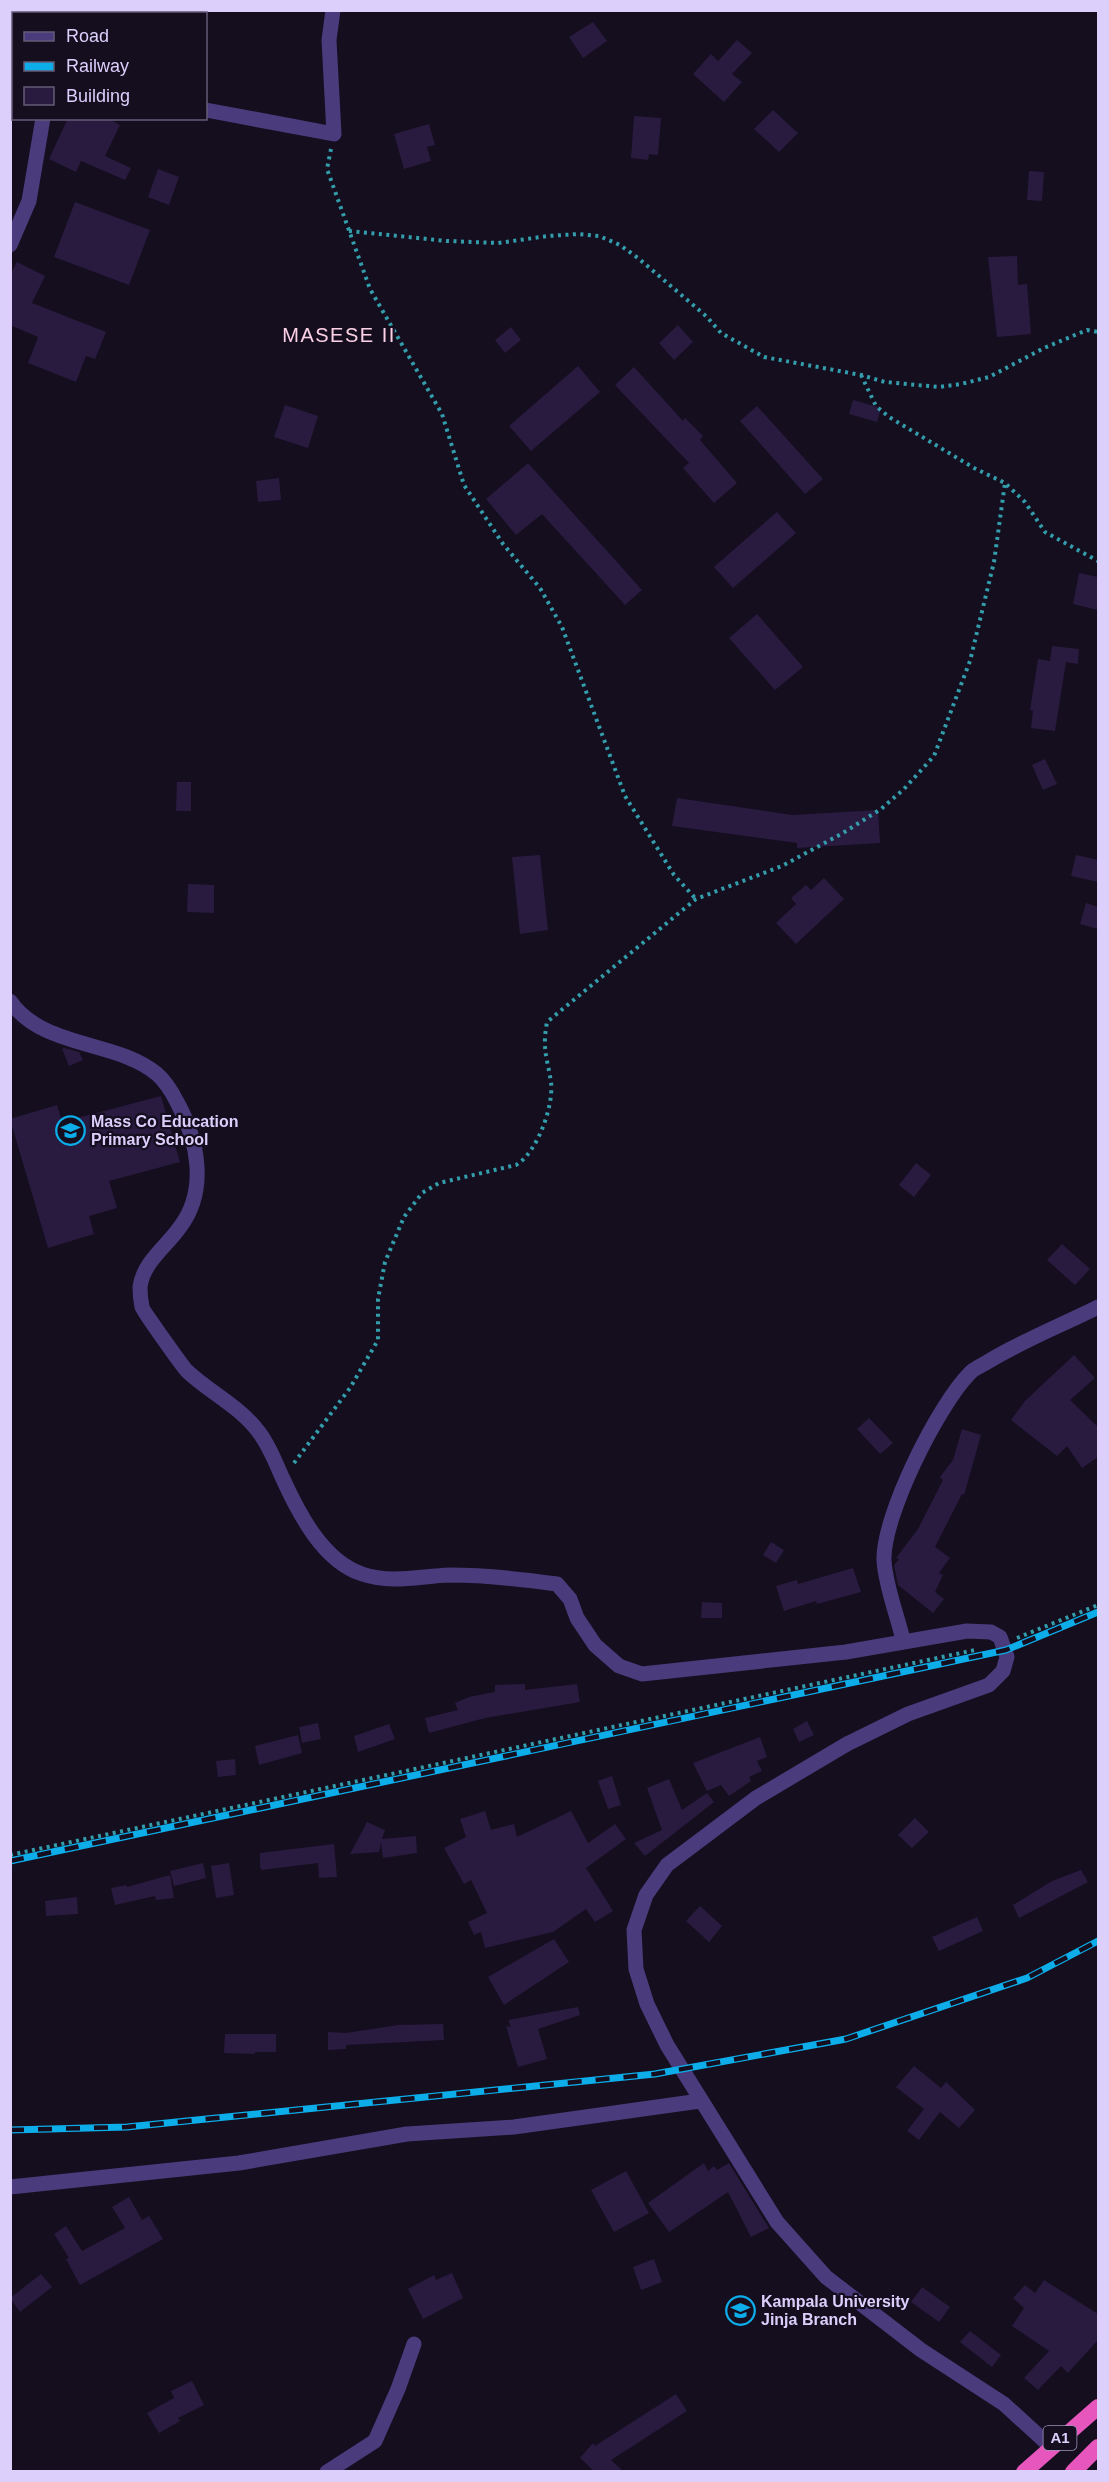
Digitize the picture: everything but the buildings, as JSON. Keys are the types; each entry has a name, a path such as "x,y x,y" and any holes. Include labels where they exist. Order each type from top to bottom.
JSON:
{"highway":[{"name":"A1","path":"1024,2472 1050,2446 1098,2407"},
{"name":"A1","path":"1074,2472 1098,2447"}],"street":[{"path":"207,110 334,134 329,40 333,10"},
{"path":"10,245 29,201 43,120"},
{"path":"10,1001 16,1009 47,1030 84,1045 130,1059 158,1075 177,1101 193,1137 198,1175 194,1202 181,1226 151,1261 140,1287 142,1308 186,1370 257,1430 273,1454 282,1478 327,1552 360,1573 392,1580 447,1575 557,1584 570,1599 576,1618 595,1645 619,1666 642,1674 846,1652 903,1640 985,1631 996,1633 1004,1643 1006,1658 1003,1671 990,1685 908,1714 847,1744 756,1798 667,1865 646,1895 634,1930 636,1969 647,2004 700,2101 777,2222 826,2277 921,2350 1004,2404 1050,2446"},
{"path":"903,1640 888,1588 884,1560 885,1539 894,1510 943,1410 970,1372 1022,1342 1098,1306"},
{"path":"10,2187 239,2163 407,2134 514,2127 700,2101"},
{"path":"327,2472 375,2441 398,2389 414,2344"}],"path":[{"path":"334,134 327,169 370,289 442,414 464,485 503,544 540,588 562,627 625,796 674,875 696,898"},
{"path":"349,231 447,241 498,243 548,236 578,234 599,236 620,245 638,258 706,316 721,333 764,357 861,375 885,382 939,387 961,384 989,377 1044,348 1087,330 1098,332"},
{"path":"861,375 876,406 889,417 974,468 1005,483 1025,502 1045,532 1098,561"},
{"path":"282,1478 350,1388 378,1340 378,1299 385,1263 404,1217 423,1193 439,1183 516,1165 524,1160 542,1132 551,1084 544,1054 548,1022 696,898 782,866 843,833 881,808 904,789 934,756 970,661 994,562 1005,483"},
{"path":"10,1855 1004,1643 1098,1605"}],"railway":[{"path":"10,1861 1006,1650 1098,1612"},
{"path":"10,2130 127,2127 655,2074 846,2039 1027,1978 1098,1941"}],"place":[{"name":"Mass Co Education Primary School","path":"70,1130"},
{"name":"Kampala University Jinja Branch","path":"740,2310"}],"district":[{"name":"MASESE II","path":"339,335"}]}
